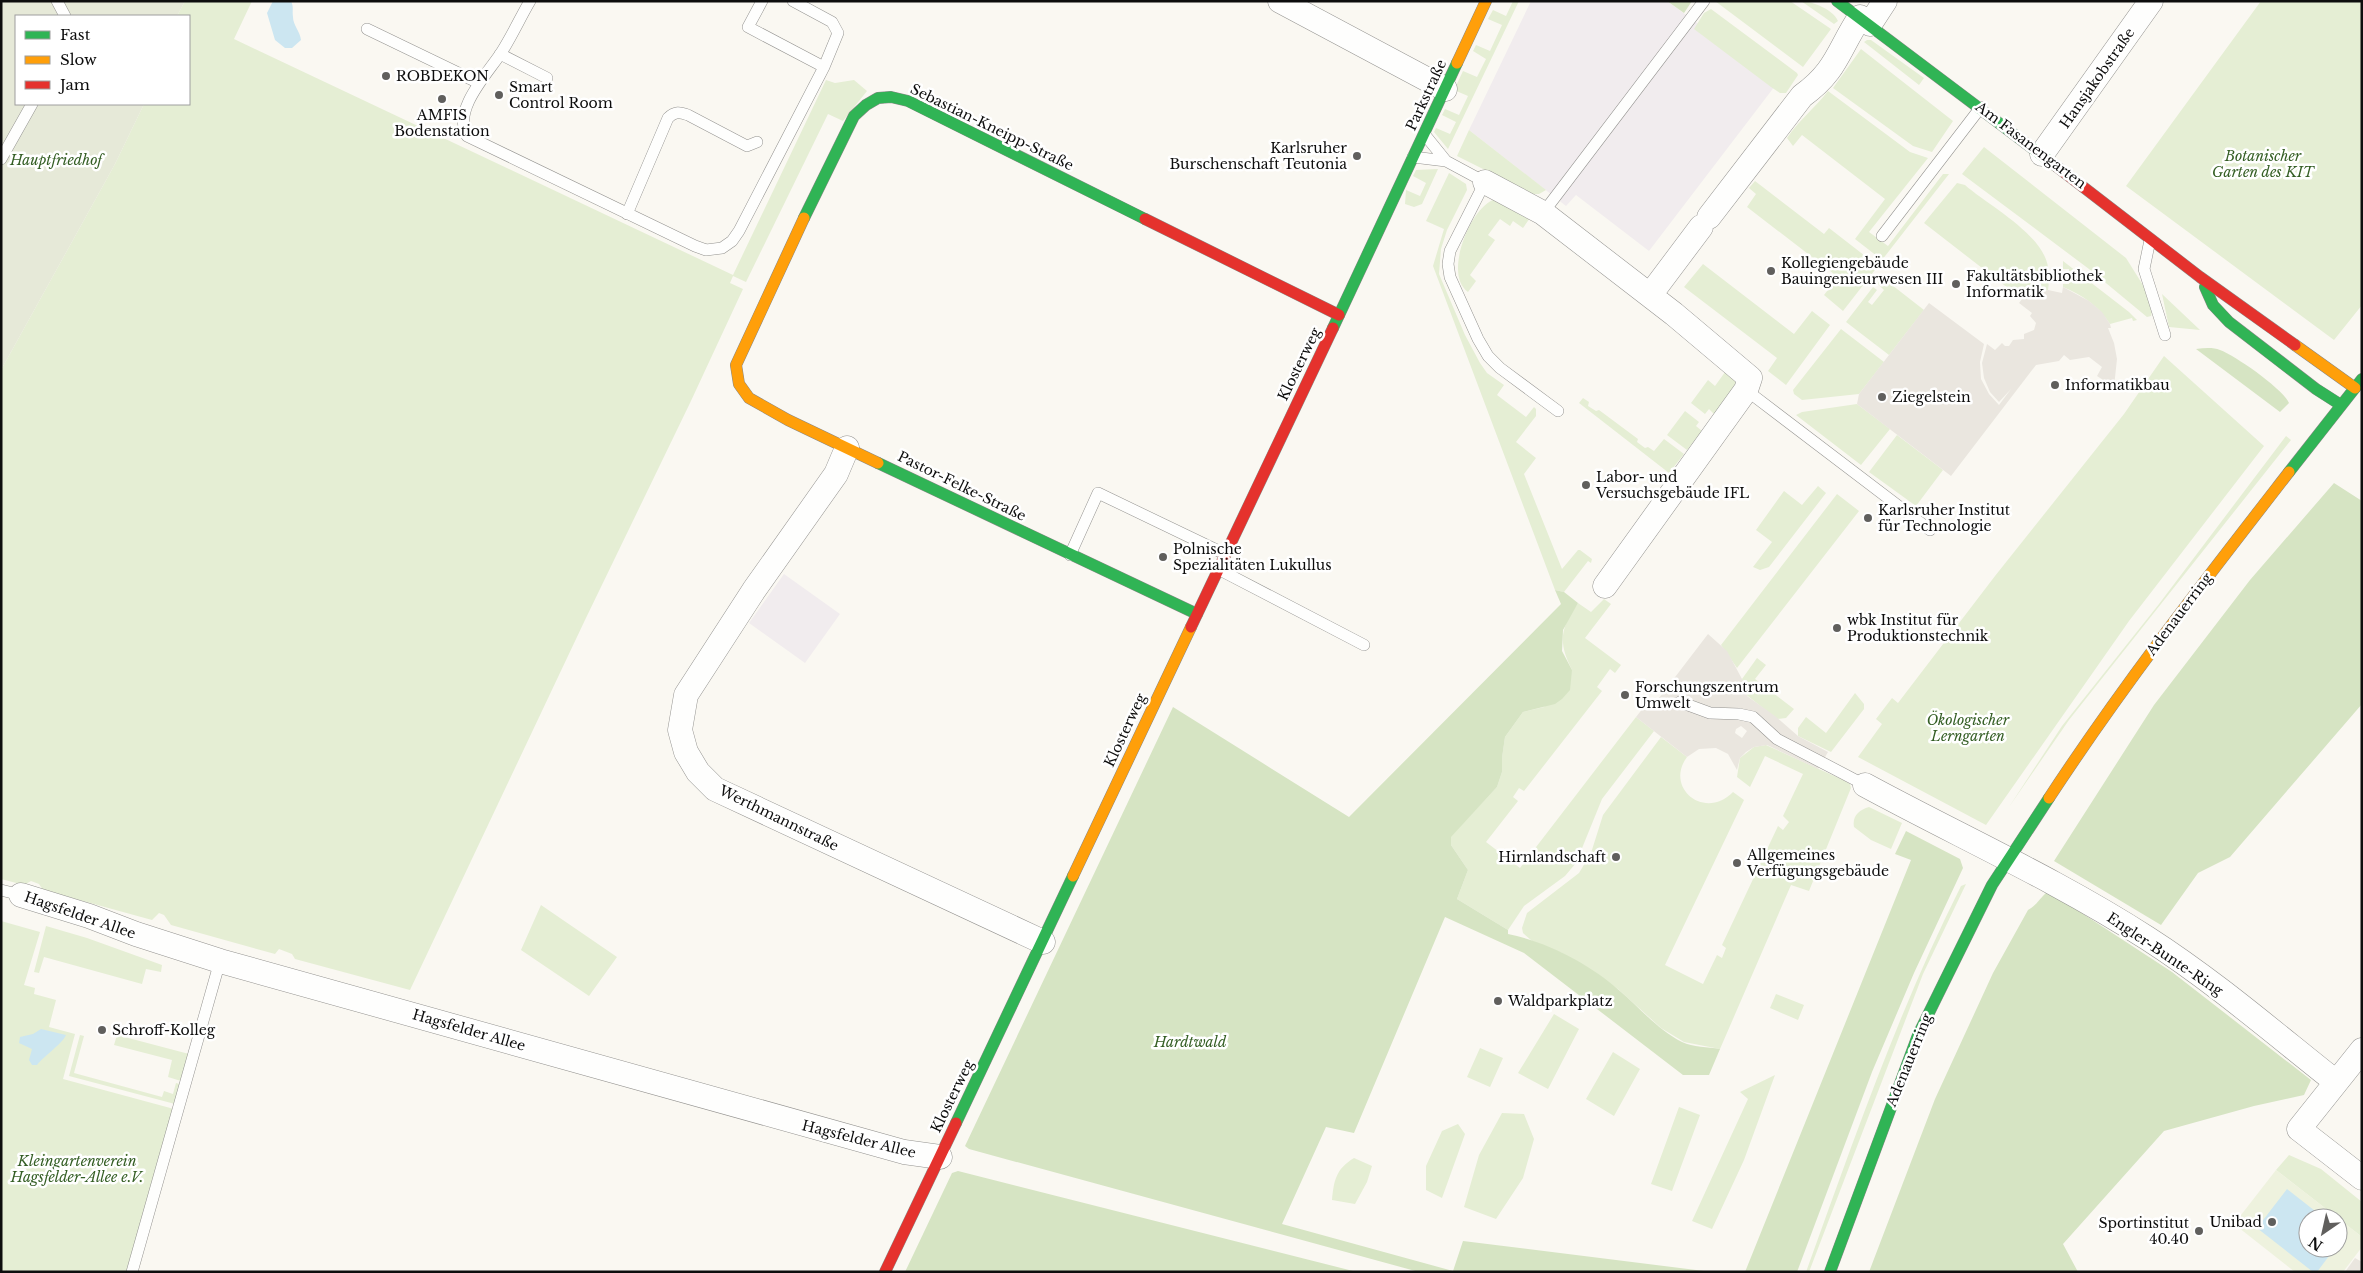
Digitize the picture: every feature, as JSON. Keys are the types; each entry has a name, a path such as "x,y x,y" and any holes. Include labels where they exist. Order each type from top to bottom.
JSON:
{"street":[{"path":"1280,1 1445,89"},
{"name":"Parkstraße","path":"1393,201 1486,1"},
{"name":"Am Fasanengarten","path":"1836,1 1859,25 1981,107 2151,237 2200,277 2356,386"},
{"path":"1650,295 1802,96 1809,76 1826,54 1885,1"},
{"name":"Hansjakobstraße","path":"2042,154 2151,1"},
{"name":"Sebastian-Kneipp-Straße","path":"736,365 767,295 854,116 872,100 884,97 895,97 908,101 1339,315"},
{"path":"1485,182 1543,213 1650,295 1750,378 1746,390 1605,586"},
{"name":"Klosterweg","path":"884,1272 1043,942 1393,201"},
{"name":"Am Fasanengarten","path":"2200,277 2212,305 2229,322 2316,389 2341,405"},
{"name":"Pastor-Felke-Straße","path":"736,365 739,384 749,398 788,420 1197,614"},
{"name":"Adenauerring","path":"1830,1272 1918,1035 1992,885 2095,728 2152,649 2356,386"},
{"name":"Werthmannstraße","path":"847,448 836,474 754,590 686,695 680,730 686,752 698,772 715,789 1043,942"},
{"path":"1865,785 2009,858"},
{"name":"Engler-Bunte-Ring","path":"2009,858 2141,935 2196,972 2336,1082"},
{"name":"Hagsfelder Allee","path":"11,892 89,916 136,934 220,961 891,1149 940,1157"},
{"path":"2362,1050 2299,1129 2362,1178"}],"lane":[{"path":"57,1 64,15"},
{"path":"530,1 500,54 479,83 462,123 463,129 471,139 626,214 706,250 722,248 732,241 824,67 838,33 832,22 792,1"},
{"path":"762,1 748,27 824,67"},
{"path":"1543,213 1704,1"},
{"path":"367,29 479,83"},
{"path":"500,54 547,78"},
{"path":"1,158 31,105"},
{"path":"1882,236 1981,107"},
{"path":"626,214 668,118 673,113 680,112 688,115 747,146 757,142"},
{"path":"1424,134 1446,161"},
{"path":"1413,157 1446,161 1485,182 1450,251 1448,264 1450,277 1488,356 1498,366 1558,411"},
{"path":"2151,237 2144,269 2165,335"},
{"path":"2356,386 2362,400"},
{"path":"1746,390 1930,530"},
{"path":"1070,554 1098,493 1225,554"},
{"path":"1218,569 1364,645"},
{"path":"1680,702 1710,713 1739,714 1753,717 1777,739 1865,785"},
{"path":"132,1272 220,961"}],"shaded area":[{"path":"1531,1 1667,1 1778,82 1649,251 1576,195 1566,206 1469,130"},
{"path":"2063,287 2089,301 2102,312 2110,324 2111,328 2108,328 2114,343 2117,359 2114,387 2097,376 2102,367 2089,357 2070,360 2064,355 2059,361 2036,365 1951,476 1857,404 1859,394 1929,303 1984,344 1980,362 1981,379 1989,394 1999,405 2011,389 1999,402 1990,392 1984,378 1982,363 1987,344 1995,350 2002,343 2005,346 2009,346 2013,340 2024,339 2024,334 2034,330 2036,323 2030,316 2032,313 2019,303 2022,299 2048,290 2062,293","holes":["1883,391 1888,397 1882,402 1878,400 1877,396"]},
{"path":"784,574 840,614 805,663 749,623"},
{"path":"1708,634 1727,651 1742,679 1747,696 1775,716 1798,736 1828,752 1818,769 1767,745 1754,747 1746,752 1740,758 1737,770 1728,754 1716,748 1699,749 1687,757 1636,717 1651,698 1656,702","holes":["1741,726 1747,731 1742,738 1735,733 1736,729"]},
{"path":"2355,1258 2362,1262 2362,1272 2345,1272"}],"green space":[{"name":"Hauptfriedhof","path":"1,1 185,1 178,15 15,15 15,105 144,105 115,164 1,370"},
{"path":"185,1 252,1 234,39 733,275 826,80 835,83 854,80 867,91 843,121 828,114 746,282 733,276 730,283 743,289 410,990 295,959 292,954 279,949 275,954 171,925 164,915 159,913 152,920 43,890 39,884 31,881 24,885 1,879 1,370 115,164 144,105 190,105 190,15 178,15"},
{"path":"1513,1 1519,1 1448,149 1434,132 1436,128 1450,134 1456,122 1442,115 1445,109 1459,115 1468,96 1454,90 1463,71 1477,77 1486,59 1473,51 1476,45 1490,51 1502,25 1488,19 1493,10 1506,16"},
{"path":"1667,1 1692,1 1684,13"},
{"path":"1715,1 1790,1 1831,29 1803,67"},
{"path":"1801,1 1822,7 1832,13 1838,21 1834,24"},
{"name":"Botanischer Garten des KIT","path":"2261,1 2362,1 2362,305 2334,340 2126,186"},
{"path":"1711,9 1797,73 1798,75 1786,93 1780,93 1771,87 1694,29 1704,13"},
{"path":"1871,40 1924,78 1919,85 1864,42"},
{"path":"1861,49 1953,121 1932,152 1913,146 1833,88"},
{"path":"1828,91 1910,152 1928,158 1869,232 1888,246 1943,174 1949,174 1882,260 1855,239 1885,199 1802,135 1793,146 1787,138"},
{"path":"1469,130 1546,190 1539,194 1533,194 1457,156"},
{"path":"1984,147 2126,258 2146,290 2152,312 2151,316 2147,317 2089,269 1962,174"},
{"path":"1438,169 1422,204 1414,207 1405,204 1406,190 1420,196 1426,183 1413,176 1416,170"},
{"path":"1449,173 1466,184 1467,190 1447,230 1441,249 1439,274 1465,335 1480,363 1487,373 1504,385 1497,395 1526,417 1534,407 1536,409 1536,416 1516,442 1536,458 1524,474 1562,569 1578,550 1592,559 1591,563 1588,561 1564,592 1555,590 1433,266 1444,229 1426,221"},
{"path":"1755,181 1824,234 1829,228 1878,266 1843,311 1824,295 1838,277 1747,207 1756,194 1749,188"},
{"path":"1957,183 1965,185 2000,211 2026,232 2036,243 2044,255 2048,267 2044,267 2045,282 2049,282 2048,290 2022,299 1924,223"},
{"path":"1493,200 1498,200 1530,218 1523,228 1513,221 1510,226 1500,219 1488,235 1495,240 1470,275 1476,281 1468,292 1461,284 1458,272 1462,243 1476,216 1484,206"},
{"path":"2063,261 2137,320 2133,321 2132,318 2110,324 2090,302 2063,287 2063,284 2069,284 2069,269 2063,269"},
{"path":"1703,264 1794,334 1812,311 1830,325 1786,385 1768,371 1777,358 1684,287"},
{"path":"1883,278 1924,310 1889,355 1846,322 1873,287 1877,290 1868,302 1872,305 1884,290 1877,283"},
{"path":"2162,294 2200,330 2169,327"},
{"path":"1841,329 1884,362 1859,394 1802,400 1794,394 1793,390"},
{"path":"2196,349 2217,349 2227,353 2269,382 2289,403 2280,412"},
{"name":"Ökologischer Lerngarten","path":"2164,356 2264,446 2129,621 1986,825 1858,757 1882,724 1876,719 1892,698 1898,703 1995,576 2124,414"},
{"path":"1728,368 1740,380 1714,414 1709,409 1705,414 1691,403 1708,380 1715,386"},
{"path":"1583,398 1589,402 1588,406 1596,411 1599,410 1638,439 1637,442 1645,448 1648,447 1654,451 1664,439 1684,454 1669,473 1579,403"},
{"path":"1857,404 1890,429 1861,465 1796,415 1802,412"},
{"path":"1685,411 1699,422 1696,426 1702,431 1687,450 1667,435"},
{"path":"1897,435 1943,470 1916,506 1869,472"},
{"path":"2286,436 2291,440 2069,720 2009,807 2062,726 2159,604"},
{"path":"2334,483 2362,501 2362,704 2230,857 2198,873 2161,925 2054,861 2154,705 2250,580"},
{"path":"1818,486 1826,493 1769,567 1760,570 1753,567 1772,542 1756,530 1784,491 1802,505"},
{"path":"1837,494 1859,511 1737,668 1721,645"},
{"name":"Hardtwald","path":"1555,590 1564,592 1578,603 1563,630 1562,651 1572,670 1570,690 1555,704 1523,712 1505,737 1502,772 1497,787 1451,837 1451,845 1468,870 1457,899 1508,930 1508,934 1538,942 1582,963 1608,981 1673,1037 1691,1045 1720,1049 1709,1075 1683,1075 1524,953 1445,917 1354,1133 1326,1127 1282,1224 1453,1271 1463,1241 1712,1272 1419,1272 969,1149 965,1146 1173,707 1349,817 1561,604"},
{"path":"1604,599 1611,604 1585,638 1621,665 1615,673 1610,669 1597,687 1602,691 1524,791 1519,788 1513,797 1518,801 1486,842 1520,868 1636,717 1654,731 1602,799 1576,863 1565,876 1524,906 1508,930 1457,899 1468,870 1451,845 1450,837 1497,787 1502,772 1505,737 1523,712 1544,707 1572,670 1564,651 1563,636 1564,628 1572,612 1578,603 1591,612"},
{"path":"1757,658 1766,665 1755,679 1794,709 1786,718 1777,719 1744,693 1742,679"},
{"path":"1855,693 1864,704 1864,709 1831,752 1798,736 1798,728 1806,717 1826,733"},
{"path":"1661,737 1687,757 1681,769 1681,780 1684,789 1691,797 1700,802 1711,803 1722,800 1733,792 1744,800 1665,965 1703,984 1717,955 1722,958 1726,948 1722,945 1778,826 1783,830 1789,822 1783,816 1803,774 1765,756 1750,787 1737,777 1740,758 1754,747 1766,745 1843,780 1850,784 1851,788 1809,891 1791,885 1720,1049 1684,1042 1661,1028 1618,989 1562,953 1532,941 1523,933 1522,928 1527,913 1579,873 1591,853 1603,815"},
{"path":"1869,807 1902,823 1891,849 1871,840 1854,827 1854,820 1857,814"},
{"path":"1906,831 1960,859 1963,868 1914,973 1872,1072 1797,1272 1745,1272 1911,860 1895,854"},
{"path":"1966,884 1923,974 1809,1272 1806,1272 1859,1125 1897,1028 1938,933 1961,886"},
{"path":"2048,891 2172,972 2311,1080 2304,1095 2254,1106 2164,1131 2063,1244 2078,1272 1869,1272 1935,1099 1993,973 2028,910"},
{"path":"541,905 617,957 589,996 521,950"},
{"name":"Kleingartenverein Hagsfelder-Allee e.V.","path":"1,921 40,932 24,985 35,988 34,994 56,1000 49,1027 75,1034 63,1079 174,1109 126,1272 1,1272"},
{"path":"46,926 87,938 162,965 161,972 146,969 142,984 44,957 39,973 34,972"},
{"path":"1776,994 1804,1005 1798,1020 1770,1008"},
{"path":"1554,1014 1579,1029 1548,1089 1518,1073"},
{"path":"80,1035 84,1036 74,1073 162,1097 164,1091 173,1094 176,1083 180,1084 175,1104 69,1076"},
{"path":"117,1035 189,1054 181,1081 168,1077 172,1060 114,1045"},
{"path":"1480,1048 1503,1058 1490,1087 1467,1077"},
{"path":"1613,1052 1640,1069 1614,1116 1586,1099"},
{"path":"1775,1075 1744,1160 1712,1229 1692,1221 1748,1099 1740,1092"},
{"path":"1679,1107 1700,1115 1672,1191 1651,1184"},
{"path":"1502,1113 1524,1114 1534,1139 1523,1178 1496,1219 1464,1207 1479,1155"},
{"path":"1458,1124 1465,1134 1442,1198 1426,1190 1426,1166 1442,1131"},
{"path":"2289,1155 2321,1169 2362,1202 2362,1237 2348,1226 2348,1208 2325,1208 2276,1170"},
{"path":"1354,1158 1372,1166 1367,1182 1355,1204 1332,1200 1337,1176 1343,1166"},
{"name":"Unibad","path":"2276,1170 2325,1208 2298,1208 2298,1258 2348,1258 2348,1226 2362,1237 2362,1247 2343,1272 2295,1272 2234,1224"},
{"path":"958,1171 1357,1272 905,1272 952,1173"}],"water":[{"path":"273,1 291,1 292,3 293,20 301,40 292,48 285,48 275,40 267,13"},
{"path":"41,1029 66,1035 37,1065 32,1065 29,1060 32,1049 19,1043 20,1037 33,1034"},
{"path":"2287,1189 2311,1208 2298,1208 2298,1258 2328,1258 2317,1272 2313,1272 2257,1228"}],"traffic: fast":[{"path":"1837,1 2056,166"},
{"path":"1333,328 1457,63"},
{"path":"804,218 854,116 866,105 878,98 891,97 908,101 1145,219"},
{"path":"2205,287 2213,305 2229,322 2316,389 2341,405"},
{"path":"2289,472 2362,379"},
{"path":"878,463 1197,614"},
{"path":"1830,1272 1918,1035 1992,885 2049,798"},
{"path":"956,1123 1073,876"}],"traffic: slow":[{"path":"1457,63 1486,1"},
{"path":"804,218 736,365 739,384 749,398 788,420 878,463"},
{"path":"2295,345 2355,388"},
{"path":"2049,798 2136,673 2289,472"},
{"path":"1073,876 1191,627"}],"traffic: jam":[{"path":"2056,166 2200,277 2295,345"},
{"path":"1145,219 1339,315"},
{"path":"1191,627 1333,328"},
{"path":"885,1272 956,1123"}],"place":[{"name":"ROBDEKON","path":"386,76"},
{"name":"Smart Control Room","path":"499,95"},
{"name":"AMFIS Bodenstation","path":"442,99"},
{"name":"Karlsruher Burschenschaft Teutonia","path":"1357,156"},
{"name":"Kollegiengebäude Bauingenieurwesen III","path":"1771,271"},
{"name":"Fakultätsbibliothek Informatik","path":"1956,284"},
{"name":"Informatikbau","path":"2055,385"},
{"name":"Ziegelstein","path":"1882,397"},
{"name":"Labor- und Versuchsgebäude IFL","path":"1586,485"},
{"name":"Karlsruher Institut für Technologie","path":"1868,518"},
{"name":"Polnische Spezialitäten Lukullus","path":"1163,557"},
{"name":"wbk Institut für Produktionstechnik","path":"1837,628"},
{"name":"Forschungszentrum Umwelt","path":"1625,695"},
{"name":"Hirnlandschaft","path":"1616,857"},
{"name":"Allgemeines Verfügungsgebäude","path":"1737,863"},
{"name":"Waldparkplatz","path":"1498,1001"},
{"name":"Schroff-Kolleg","path":"102,1030"},
{"name":"Unibad","path":"2272,1222"},
{"name":"Sportinstitut 40.40","path":"2199,1231"}]}
